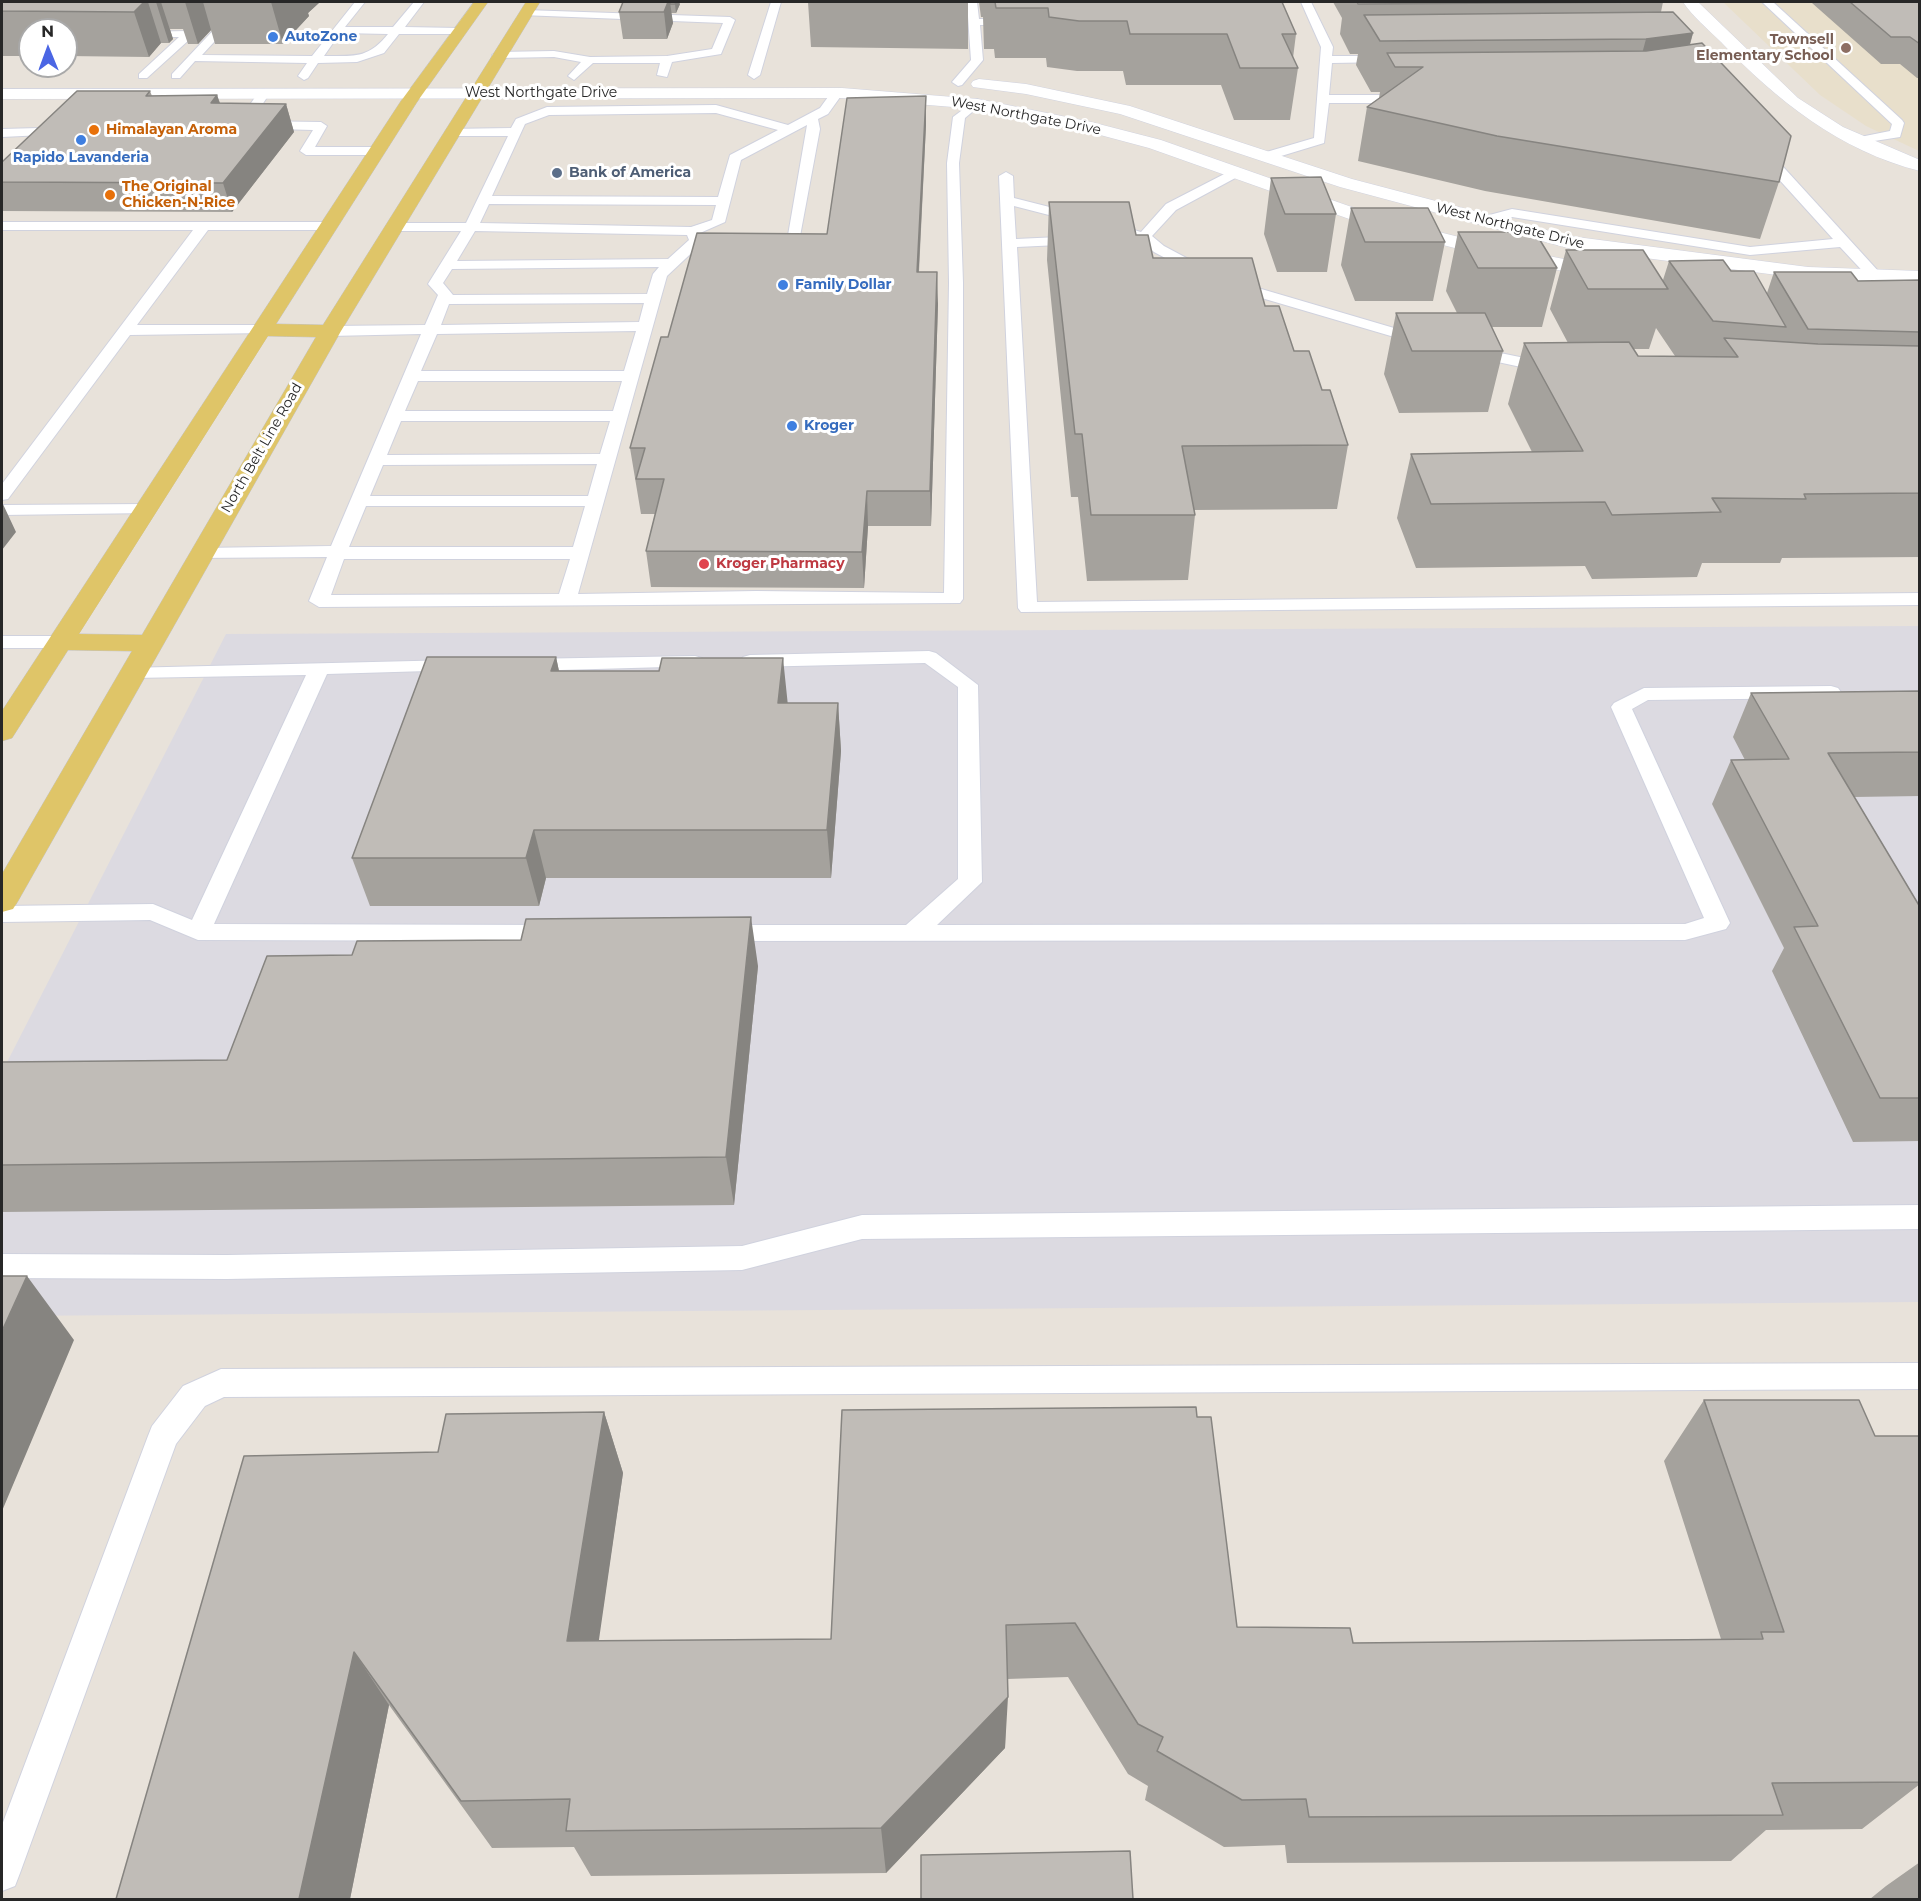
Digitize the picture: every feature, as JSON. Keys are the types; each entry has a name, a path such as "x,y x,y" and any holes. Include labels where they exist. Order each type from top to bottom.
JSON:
{"main road":[{"path":"5,721 60,642 415,93 481,2"},
{"path":"1690,2 1793,102 1827,125 1920,166"},
{"name":"North Belt Line Road","path":"2,901 330,331 451,132 477,82 498,55 529,7"},
{"name":"West Northgate Drive","path":"568,76 669,75"},
{"path":"748,75 776,75"},
{"path":"837,93 841,75"},
{"path":"137,76 199,76"},
{"path":"280,76 339,76"},
{"name":"West Northgate Drive","path":"408,76 450,76"},
{"name":"West Northgate Drive","path":"2,94 415,93 506,76"},
{"name":"West Northgate Drive","path":"952,81 1026,89 1184,128 1346,183 1568,242 1729,274 1920,277"},
{"name":"West Northgate Drive","path":"477,82 837,93 977,103 1155,144 1376,222 1482,249 1620,276"},
{"path":"1044,117 1071,99"},
{"path":"1234,173 1268,156"},
{"path":"262,330 330,331"},
{"path":"60,642 150,642"}],"lane":[{"path":"176,76 246,2"},
{"path":"304,76 360,2"},
{"path":"192,58 357,59 380,51 418,2"},
{"path":"748,75 776,2"},
{"path":"952,81 977,60 972,2"},
{"path":"1268,156 1320,140 1327,47 1311,22 1306,2"},
{"path":"1767,2 1898,123 1896,134 1859,141"},
{"path":"498,55 557,49 590,60 667,59 717,52 730,20 575,21 529,7"},
{"path":"137,76 164,57 205,21"},
{"path":"974,22 1032,22"},
{"path":"337,30 459,31"},
{"path":"122,34 190,34"},
{"path":"667,59 669,75"},
{"path":"1325,60 1407,59"},
{"path":"568,76 590,60"},
{"path":"264,93 242,125 321,126 306,151 377,151"},
{"path":"567,600 660,274 718,222 735,158 824,111 837,93"},
{"path":"62,109 77,94"},
{"path":"1323,99 1418,99"},
{"path":"788,129 716,109 547,111 520,122 471,227 435,284 446,294 319,601 756,597 952,599 956,295 953,163 958,117 977,103"},
{"path":"754,247 793,244 814,129 812,117"},
{"path":"2,132 43,129 22,148"},
{"path":"451,132 516,132"},
{"path":"1750,139 1875,276"},
{"path":"1145,237 1149,228 1180,201 1234,173"},
{"path":"1006,176 1028,608 1920,599"},
{"path":"484,200 723,201"},
{"path":"1007,200 1106,232 1145,237 1158,249 1219,281 1401,337 1434,344"},
{"path":"1483,221 1512,213 1750,251 1844,242"},
{"path":"2,226 329,226"},
{"path":"2,495 203,227"},
{"path":"394,227 641,228 698,238"},
{"path":"1010,243 1106,232"},
{"path":"1729,274 1750,251"},
{"path":"447,265 672,263"},
{"path":"443,300 654,298"},
{"path":"330,331 645,326"},
{"path":"125,330 262,330"},
{"path":"1457,348 1569,372"},
{"path":"413,376 631,376"},
{"path":"396,416 620,416"},
{"path":"377,460 608,459"},
{"path":"359,501 595,501"},
{"path":"2,510 146,510"},
{"path":"201,554 580,553"},
{"path":"2,642 60,642"},
{"path":"499,666 929,657 968,685 970,882 912,933"},
{"path":"133,672 475,666"},
{"path":"198,932 319,669"},
{"path":"698,933 1685,932 1718,923 1621,706 1644,694 1847,692"},
{"path":"2,914 153,912 198,932 579,933"},
{"path":"2,1266 227,1268 742,1258 862,1227 1920,1217"},
{"path":"2,1873 163,1436 194,1396 220,1383 1920,1376"}],"shaded area":[{"name":"Townsell Elementary School","path":"1723,2 1919,2 1919,151 1866,126 1820,95"},
{"path":"1919,626 1919,1302 2,1316 2,1072 226,634"}],"building":[{"path":"2,2 144,2 134,12 2,11"},
{"path":"623,2 668,2 664,12 619,12"},
{"path":"995,2 1282,2 1296,34 1282,34 1298,68 1240,68 1227,34 1130,34 1127,21 1079,21 1049,17 1048,8 996,8"},
{"path":"1357,2 1663,2 1358,4"},
{"path":"1850,2 1920,2 1920,44 1910,37 1891,37"},
{"path":"1673,12 1693,33 1646,39 1380,41 1364,15"},
{"path":"1702,43 1791,136 1779,182 1497,136 1367,107 1423,67 1395,67 1387,53 1646,51"},
{"path":"77,91 150,91 146,96 217,95 211,103 286,104 223,183 2,182 2,162"},
{"name":"Kroger","path":"926,96 917,272 937,272 930,491 867,491 862,552 646,551 664,479 636,479 645,448 630,448 661,337 668,337 697,233 827,234 847,98"},
{"path":"1321,177 1336,214 1285,214 1271,178"},
{"path":"1049,202 1129,202 1136,235 1148,235 1153,258 1252,258 1265,306 1279,306 1294,351 1309,351 1322,390 1330,390 1348,445 1182,446 1195,515 1091,515 1082,434 1075,434"},
{"path":"1351,208 1428,208 1445,242 1365,242"},
{"path":"1458,232 1535,232 1557,268 1478,268"},
{"path":"1566,250 1643,250 1668,289 1588,289"},
{"path":"1723,260 1731,271 1754,271 1786,327 1713,321 1669,261"},
{"path":"1774,272 1851,272 1858,281 1920,280 1920,332 1808,329"},
{"path":"1396,313 1485,313 1503,351 1412,351"},
{"path":"1724,338 1818,344 1920,346 1920,493 1804,494 1806,499 1712,498 1721,512 1612,515 1605,502 1431,504 1411,454 1583,451 1524,343 1629,342 1638,356 1738,357"},
{"path":"427,657 556,657 551,671 659,671 662,658 783,658 778,703 838,703 827,830 534,830 526,858 352,858"},
{"path":"1920,691 1920,752 1828,753 1920,907 1920,1098 1880,1098 1794,927 1818,926 1731,760 1789,759 1751,693"},
{"path":"751,917 726,1157 2,1165 2,1062 227,1060 267,956 352,955 357,941 521,940 526,919"},
{"path":"2,1276 27,1276 2,1331"},
{"path":"1704,1400 1859,1400 1875,1436 1920,1436 1920,1782 1772,1783 1783,1815 1309,1817 1306,1799 1242,1800 1157,1751 1163,1737 1138,1724 1075,1623 1006,1625 1008,1697 881,1828 566,1831 570,1799 461,1801 354,1652 299,1899 116,1899 244,1456 438,1452 446,1414 604,1412 567,1641 831,1639 842,1410 1196,1407 1197,1417 1211,1417 1237,1627 1350,1628 1353,1643 1763,1639 1761,1632 1784,1632"},
{"path":"1130,1851 1133,1899 921,1899 921,1855"}],"place":[{"name":"AutoZone","path":"273,37"},
{"name":"Townsell Elementary School","path":"1846,48"},
{"name":"Himalayan Aroma","path":"94,130"},
{"name":"Rapido Lavanderia","path":"81,140"},
{"name":"Bank of America","path":"557,173"},
{"name":"The Original Chicken-N-Rice","path":"110,195"},
{"name":"Family Dollar","path":"783,285"},
{"name":"Kroger","path":"792,426"},
{"name":"Kroger Pharmacy","path":"704,564"}]}
